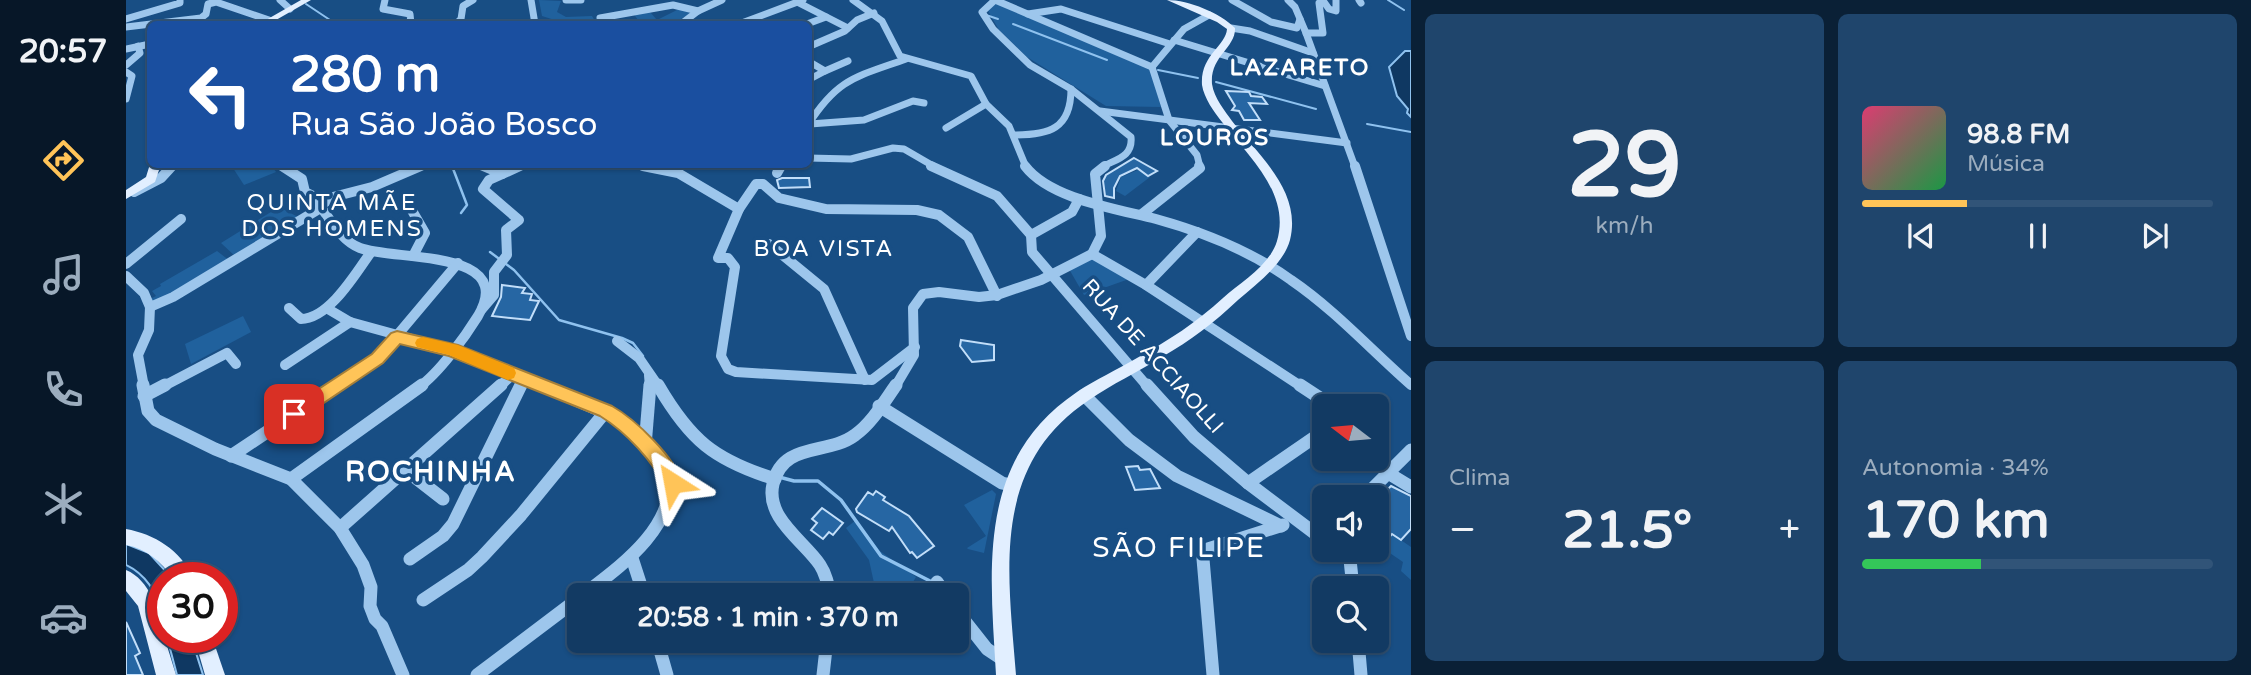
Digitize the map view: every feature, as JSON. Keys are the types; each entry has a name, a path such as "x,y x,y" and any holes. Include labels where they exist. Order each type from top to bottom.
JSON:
{"main road":[{"path":"268,21 307,0"},
{"path":"1005,665 1000,536 1012,485 1039,436 1064,410 1084,395 1206,324 1267,265 1284,239 1287,214 1284,197 1265,163 1231,128 1209,90 1207,70 1214,52 1231,35 1231,28 1209,15 1171,0"},
{"path":"129,194 151,179 157,168"},
{"path":"126,537 153,546 174,562"},
{"path":"126,579 146,603 166,675"},
{"path":"208,653 215,675"}],"street":[{"path":"126,19 180,3 180,0"},
{"path":"280,0 290,9"},
{"path":"385,0 383,9 410,14 411,21"},
{"path":"459,21 463,6 473,0"},
{"path":"531,0 534,21"},
{"path":"566,0 581,0"},
{"path":"685,21 698,11 722,0"},
{"path":"853,0 874,13 887,28 896,52 906,60 927,67 965,73 974,80 986,104 1007,122 1025,167 1044,182 1079,199 1142,214 1197,232 1267,265 1303,288 1411,385"},
{"path":"831,583 824,569 781,519 772,502 775,479 786,459 798,452 839,443 855,436 910,364 915,347 913,308 923,294 936,291 979,297 997,296 1051,275 1092,254 1102,239 1096,204 1096,174 1105,164 1125,156 1132,147 1131,137 1071,89 1030,65 983,17 983,10 995,0 1152,67 1169,120 1197,155 1200,168 1142,214"},
{"path":"1232,0 1251,9 1259,17 1290,28 1297,28 1300,19"},
{"path":"1288,0 1295,7 1306,33 1347,143 1411,336"},
{"path":"1306,33 1321,35 1324,30 1319,3 1324,2 1329,9 1336,11 1336,0"},
{"path":"747,21 800,1 848,28"},
{"path":"176,21 201,18 206,14 208,4 216,2 263,21"},
{"path":"600,18 673,5 698,11"},
{"path":"1028,14 1061,9 1325,86"},
{"path":"812,45 874,13"},
{"path":"1152,67 1189,24 1209,15"},
{"path":"812,22 826,17"},
{"path":"126,27 147,24"},
{"path":"1231,28 1250,31 1313,53"},
{"path":"126,49 147,44"},
{"path":"126,65 140,53 138,46"},
{"path":"812,118 821,102 851,80 906,60"},
{"path":"812,78 848,61"},
{"path":"812,63 825,71"},
{"path":"126,72 132,76 126,99"},
{"path":"1014,135 1047,131 1067,120 1073,108 1071,89"},
{"path":"812,99 821,102"},
{"path":"812,124 864,120 913,101 923,103"},
{"path":"946,128 986,104"},
{"path":"1100,111 1347,143"},
{"name":"RUA DE ACCIAOLLI","path":"812,158 851,159 898,147 925,163 997,196 1031,235 1032,252 1194,437 1248,483 1312,531"},
{"path":"129,194 161,178 170,168"},
{"path":"285,168 302,179 305,192 313,196 326,192 333,197"},
{"path":"150,307 173,297 333,197 372,187 416,168"},
{"path":"488,168 502,174"},
{"path":"290,480 426,382 494,295 493,275 503,259 505,234 519,220 483,189 489,180 515,168"},
{"path":"654,168 678,173 739,209"},
{"path":"915,347 876,379 736,372 728,369 721,356 735,267 728,258 718,258 739,209 756,184 768,187 779,198 826,209 930,211 968,237 997,296"},
{"path":"313,196 310,204 320,207 344,237 357,247 371,252 458,263 471,269 483,281 485,295 482,309"},
{"path":"1031,235 1072,212 1079,199"},
{"path":"410,207 425,233 413,256"},
{"path":"126,264 181,219"},
{"path":"1146,285 1197,232"},
{"path":"769,244 824,289 865,380"},
{"path":"289,308 306,320 328,309 371,252"},
{"path":"1092,254 1146,285 1313,394"},
{"path":"231,456 377,358 458,263"},
{"path":"126,276 144,293 150,307 149,330 138,355 148,411 156,420 231,456 290,480 340,528 363,565 371,587 370,606 375,619 382,626 402,675"},
{"path":"328,309 350,322 452,350 618,418 671,474 672,493 665,511 632,558 598,583"},
{"path":"285,365 350,322"},
{"path":"617,341 635,351 686,429 723,461 775,479"},
{"path":"144,396 227,353 236,364"},
{"path":"645,446 651,396 649,373"},
{"path":"340,528 518,377"},
{"path":"410,559 443,536 453,524 518,377"},
{"path":"1084,395 1129,440 1177,476 1281,526"},
{"path":"879,406 1002,483 1012,485"},
{"path":"423,600 468,570 482,557 521,515 606,411"},
{"path":"1248,483 1312,439"},
{"path":"1376,485 1411,450"},
{"path":"407,471 443,499"},
{"path":"1388,473 1411,487"},
{"path":"1213,675 1203,559 1208,549 1281,526 1295,518"},
{"path":"632,558 639,583"},
{"path":"477,675 567,607"},
{"path":"969,626 987,649 1005,665"},
{"path":"661,653 667,675"},
{"path":"823,675 826,653"},
{"path":"1359,653 1361,675"}],"shaded area":[{"path":"539,0 561,1 557,12 566,17 592,16 595,21 558,21 542,16"},
{"path":"996,1 1150,68 1161,107 1106,106 1027,57 999,30 987,9"},
{"path":"681,8 691,13 678,21 639,21 633,13 650,12 657,20"},
{"path":"1405,51 1411,51 1411,117 1397,96 1389,67"},
{"path":"233,168 273,168 276,172 244,185"},
{"path":"1138,170 1150,177 1125,196 1116,191 1121,177"},
{"path":"279,207 298,217 236,257 221,243"},
{"path":"217,251 230,261 155,303 150,299 156,296 152,291 161,286 160,284"},
{"path":"1092,256 1129,279 1084,295 1069,269"},
{"path":"243,316 251,332 191,364 185,344"},
{"path":"992,490 996,494 984,553 968,549 986,536 964,505"},
{"path":"856,520 880,551 916,577 912,583 874,583 869,560 846,528"},
{"path":"1392,534 1411,547 1411,580 1401,571 1403,562 1389,552 1389,538"},
{"path":"126,544 149,553 157,562 147,562 147,582 126,565"},
{"path":"171,653 196,653 203,675 177,675"}],"building":[{"path":"1226,91 1249,92 1251,96 1262,97 1267,104 1249,103 1260,120 1244,120 1239,111 1232,110 1235,106"},
{"path":"1134,158 1157,171 1148,176 1137,168 1120,176 1114,188 1114,198 1105,196 1103,181 1106,175"},
{"path":"809,178 810,187 779,188 777,180"},
{"path":"502,285 525,288 522,293 532,294 530,300 539,301 530,320 492,316 501,297"},
{"path":"961,340 994,345 994,360 972,362 960,346"},
{"path":"1138,466 1140,470 1150,469 1160,488 1135,490 1126,467"},
{"path":"1391,486 1411,496 1411,529 1401,540 1392,534 1389,537"},
{"path":"876,491 885,497 883,500 909,516 934,546 917,558 910,553 892,527 889,531 857,512 856,509 868,492 873,495"},
{"path":"822,508 843,523 833,535 829,532 823,539 811,530 817,523 812,519"},
{"path":"126,622 140,653 135,656 143,675 126,675"}],"waterway":[{"path":"1388,0 1404,10"},
{"path":"306,4 332,21"},
{"path":"986,15 998,19"},
{"path":"1013,24 1107,60"},
{"path":"1158,70 1198,78"},
{"path":"1216,82 1316,109"},
{"path":"1367,124 1411,132"},
{"path":"453,168 467,205 461,213"},
{"path":"490,252 514,270 559,320 622,338 633,343 643,356"},
{"path":"779,477 794,481 818,481 841,500 881,556 932,582"}],"slow traffic":[{"path":"423,343 452,350 508,373"}],"district":[{"name":"LAZARETO","path":"1300,67"},
{"name":"LOUROS","path":"1215,137"},
{"name":"QUINTA MÃE DOS HOMENS","path":"332,215"},
{"name":"BOA VISTA","path":"824,248"},
{"name":"ROCHINHA","path":"431,471"},
{"name":"SÃO FILIPE","path":"1179,547"}],"route":[{"path":"294,414 377,358 397,337 452,350 606,411 618,418 645,446 671,474 673,483"}]}
